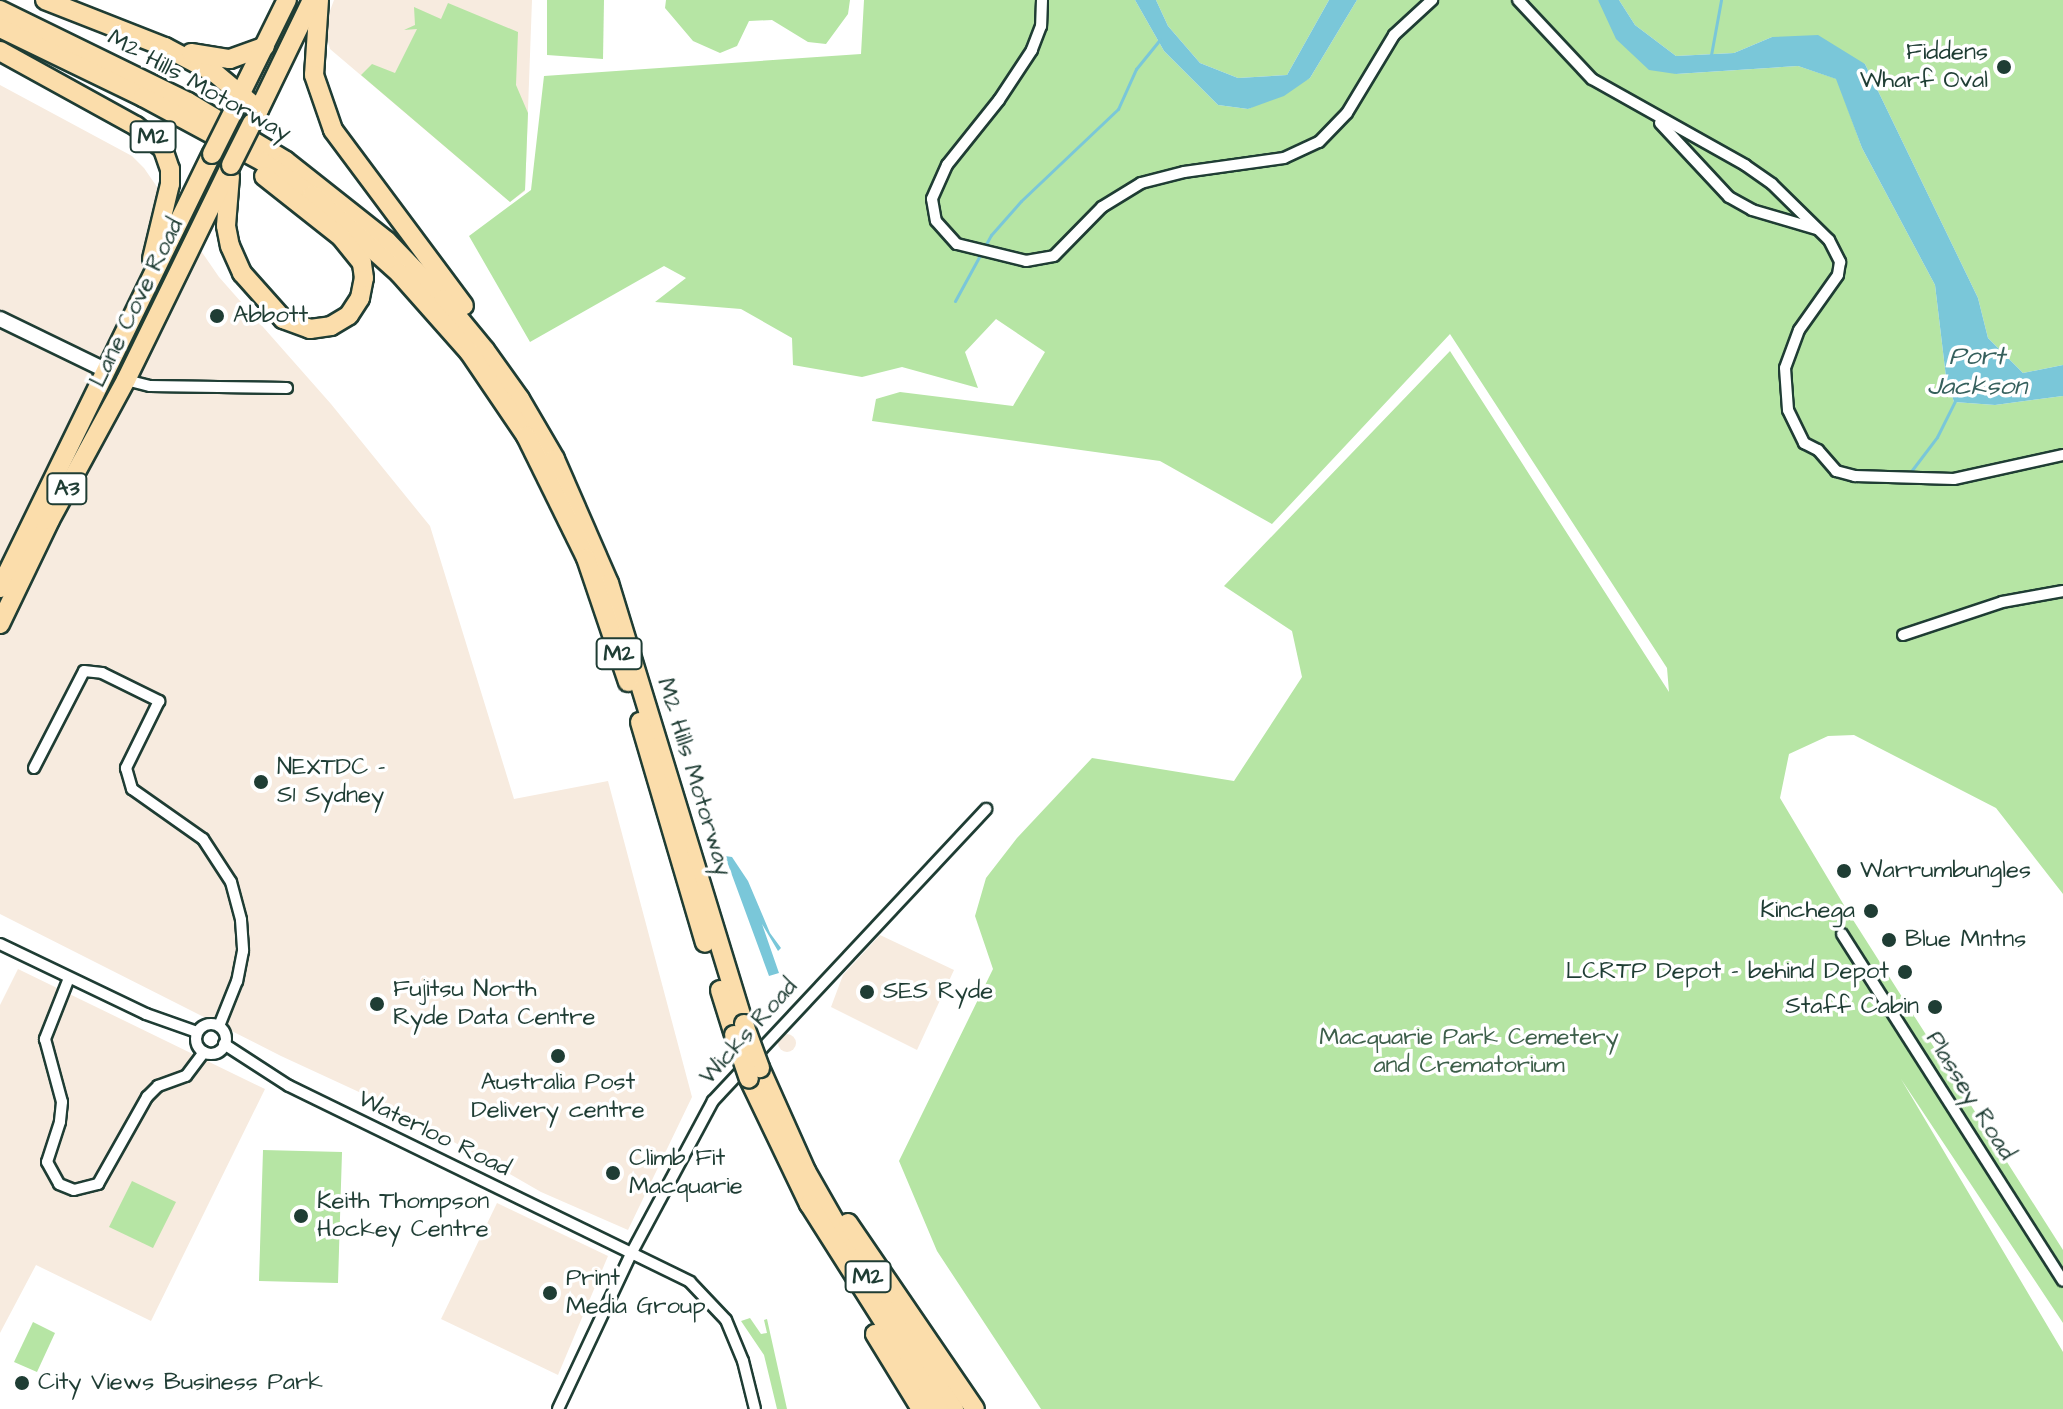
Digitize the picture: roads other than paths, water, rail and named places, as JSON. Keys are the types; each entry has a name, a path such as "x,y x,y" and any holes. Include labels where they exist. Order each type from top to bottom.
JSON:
{"highway":[{"path":"45,0 165,47 216,74 236,103 256,116"},
{"name":"Lane Cove Road","path":"0,588 287,0"},
{"name":"Lane Cove Road","path":"0,624 50,520 126,380 312,0"},
{"name":"M2","path":"319,0 314,75 333,130 515,374 520,399"},
{"name":"M2 Hills Motorway","path":"0,10 212,115 313,181 387,241 443,299 520,399 572,495 609,583 739,1029"},
{"name":"M2 Hills Motorway","path":"0,28 215,146 312,195 399,273 469,352 526,436 564,511 602,601 739,1029 809,1204 939,1409"},
{"path":"165,47 230,59 265,46"},
{"name":"M2","path":"0,51 136,126 163,149 170,169 169,191 139,303"},
{"name":"M2","path":"215,146 232,153 356,252 364,278 360,298 344,319 324,329 295,325 283,319 242,273 230,246 226,226 231,165"},
{"path":"107,371 126,380"},
{"name":"M2 Hills Motorway","path":"755,1073 858,1262 954,1409"},
{"path":"806,1171 827,1192 975,1409"},
{"path":"809,1204 829,1257 921,1409"}],"main road":[{"path":"0,319 107,371"}],"street":[{"path":"1042,0 1041,26 1032,50 999,100 947,165 934,188 932,210 936,221 957,244 1026,261 1049,259 1102,207 1135,185 1184,172 1284,158 1319,142 1347,113 1394,35 1432,0"},
{"path":"1518,0 1585,74 1653,116 1745,165 1772,184 1829,240 1840,262 1834,281 1799,330 1785,368 1788,410 1804,443 1818,450 1836,471 1913,479 1966,477 2063,455"},
{"path":"1653,116 1729,197 1752,210 1818,229"},
{"path":"126,380 150,386 287,388"},
{"path":"1903,635 2002,602 2063,591"},
{"path":"34,768 81,675 88,671 102,673 159,701 126,768 132,789 203,839 231,882 241,920 243,951 237,981 219,1026"},
{"name":"Wicks Road","path":"558,1409 632,1252 699,1124 728,1081 986,809"},
{"name":"Plassey Road","path":"1842,934 2063,1281"},
{"path":"0,944 170,1025 197,1032"},
{"path":"69,978 45,1039 62,1102 60,1122 47,1162 59,1184 74,1190 98,1184 147,1097 158,1086 186,1076 204,1052"},
{"path":"205,1025 219,1026 225,1034 224,1044 214,1053 204,1052 197,1045 197,1032 205,1025"},
{"name":"Waterloo Road","path":"224,1044 289,1086 690,1282 717,1307 736,1340 755,1409"}],"water":[{"path":"1135,0 1156,0 1168,26 1200,63 1238,78 1287,75 1329,0 1357,0 1310,78 1284,96 1248,109 1218,105 1164,51"},
{"name":"Port Jackson","path":"1598,0 1619,0 1635,25 1676,56 1734,53 1772,37 1818,35 1865,64 1978,298 1988,338 2023,373 2063,365 2063,396 1995,405 1954,402 1946,377 1935,285 1862,148 1836,79 1798,66 1676,74 1649,70 1616,39"},
{"path":"725,856 732,857 748,881 770,933 781,948 778,951 762,924 779,973 769,976"}],"waterway":[{"path":"1711,55 1721,0"},
{"path":"955,301 991,235 1021,201 1118,109 1136,69 1160,39"},
{"path":"1909,474 1937,437 1956,399"}],"place":[{"name":"Fiddens Wharf Oval","path":"2004,67"},
{"name":"Abbott","path":"217,316"},
{"name":"NEXTDC - S1 Sydney","path":"261,782"},
{"name":"Warrumbungles","path":"1844,871"},
{"name":"Kinchega","path":"1871,911"},
{"name":"Blue Mntns","path":"1889,940"},
{"name":"LCRTP Depot - behind Depot","path":"1905,972"},
{"name":"SES Ryde","path":"867,992"},
{"name":"Fujitsu North Ryde Data Centre","path":"377,1004"},
{"name":"Staff Cabin","path":"1935,1007"},
{"name":"Australia Post Delivery centre","path":"558,1056"},
{"name":"Climb Fit Macquarie","path":"613,1173"},
{"name":"Keith Thompson Hockey Centre","path":"301,1216"},
{"name":"Print Media Group","path":"550,1293"},
{"name":"City Views Business Park","path":"22,1383"}],"park label":[{"name":"Macquarie Park Cemetery and Crematorium","path":"1469,1052"}]}
